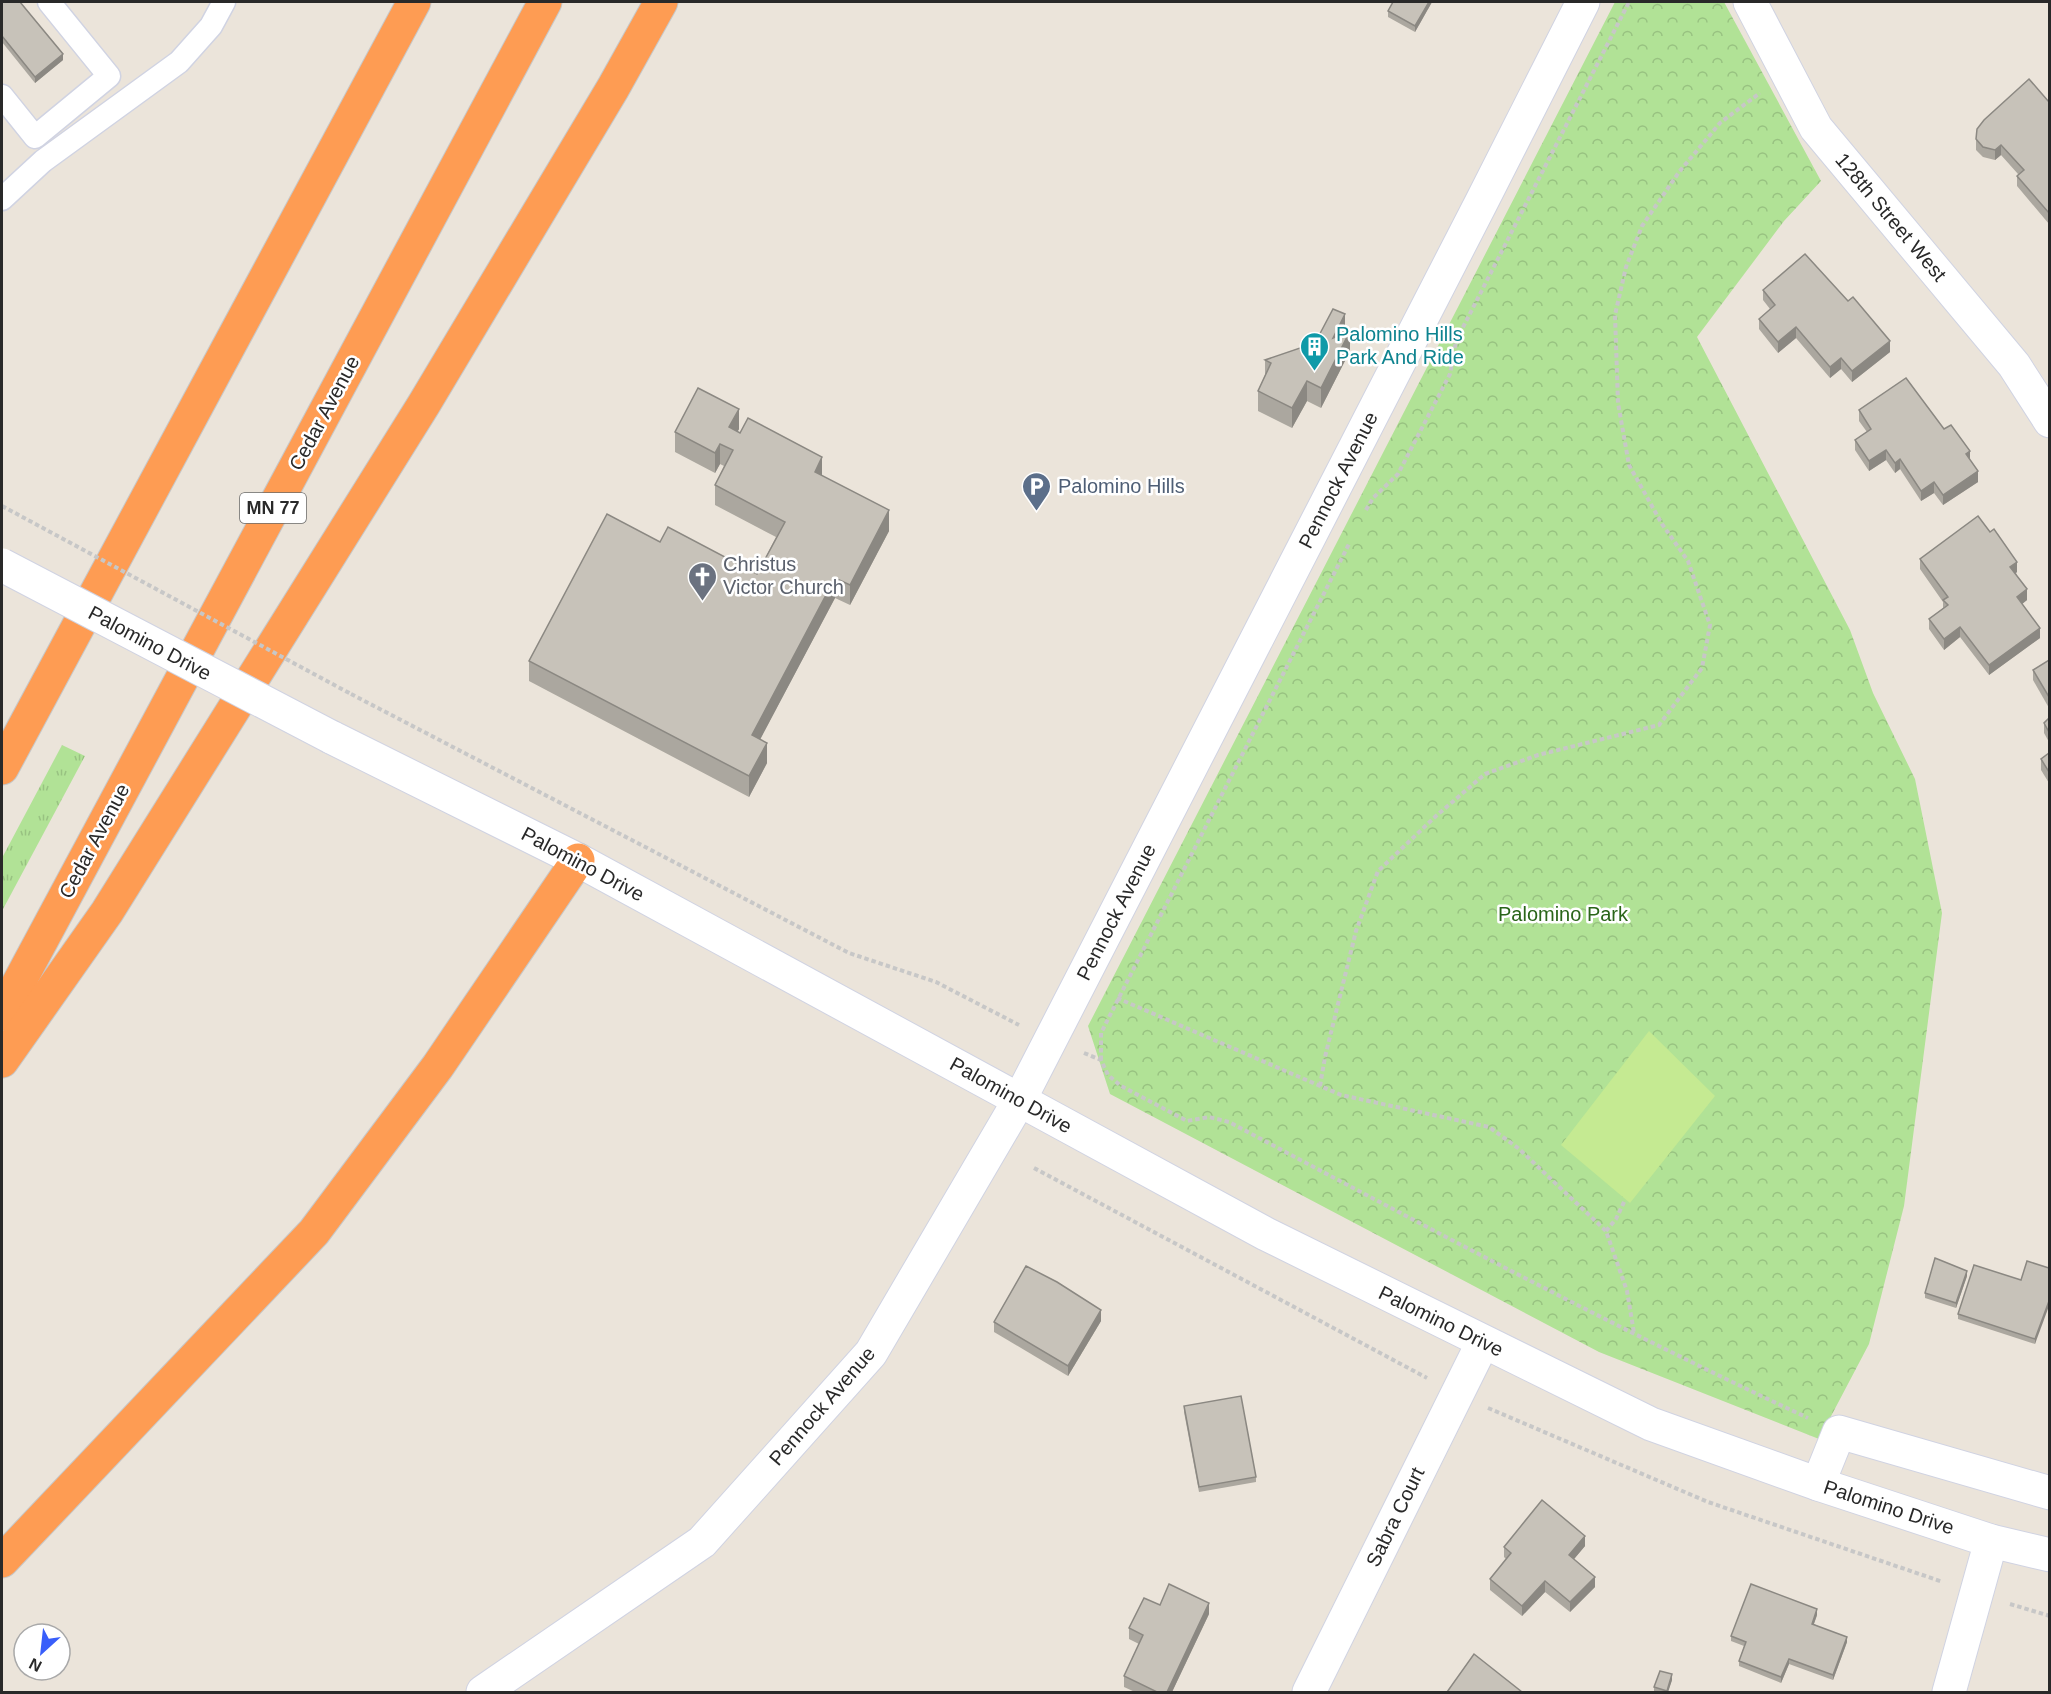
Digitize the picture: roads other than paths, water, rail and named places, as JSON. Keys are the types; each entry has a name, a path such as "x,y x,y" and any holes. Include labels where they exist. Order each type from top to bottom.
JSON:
{"highway":[{"path":"2,768 412,2"},
{"name":"Cedar Avenue","path":"2,1014 545,2"},
{"path":"2,1061 107,912 424,404 613,88 661,2"},
{"path":"2,1561 314,1232 438,1066 578,860"}],"street":[{"name":"Pennock Avenue","path":"483,1692 702,1542 871,1353 1020,1099 1583,2"},
{"name":"128th Street West","path":"1750,2 1816,128 2014,365 2049,421"},
{"name":"Palomino Drive","path":"2,565 331,737 578,860 1266,1234 1651,1424 1818,1484 1991,1541 2049,1555"},
{"name":"Sabra Court","path":"1309,1692 1483,1342"},
{"path":"1818,1484 1839,1432 2049,1493"},
{"path":"1949,1692 1991,1541"}],"lane":[{"path":"2,96 35,137 109,76 49,2"},
{"path":"2,199 43,161 179,62 211,26 224,2"}],"place":[{"name":"Palomino Hills Park And Ride","path":"1315,372"},
{"name":"Palomino Hills","path":"1037,512"},
{"name":"Christus Victor Church","path":"702,602"}],"park label":[{"name":"Palomino Park","path":"1563,914"}]}
